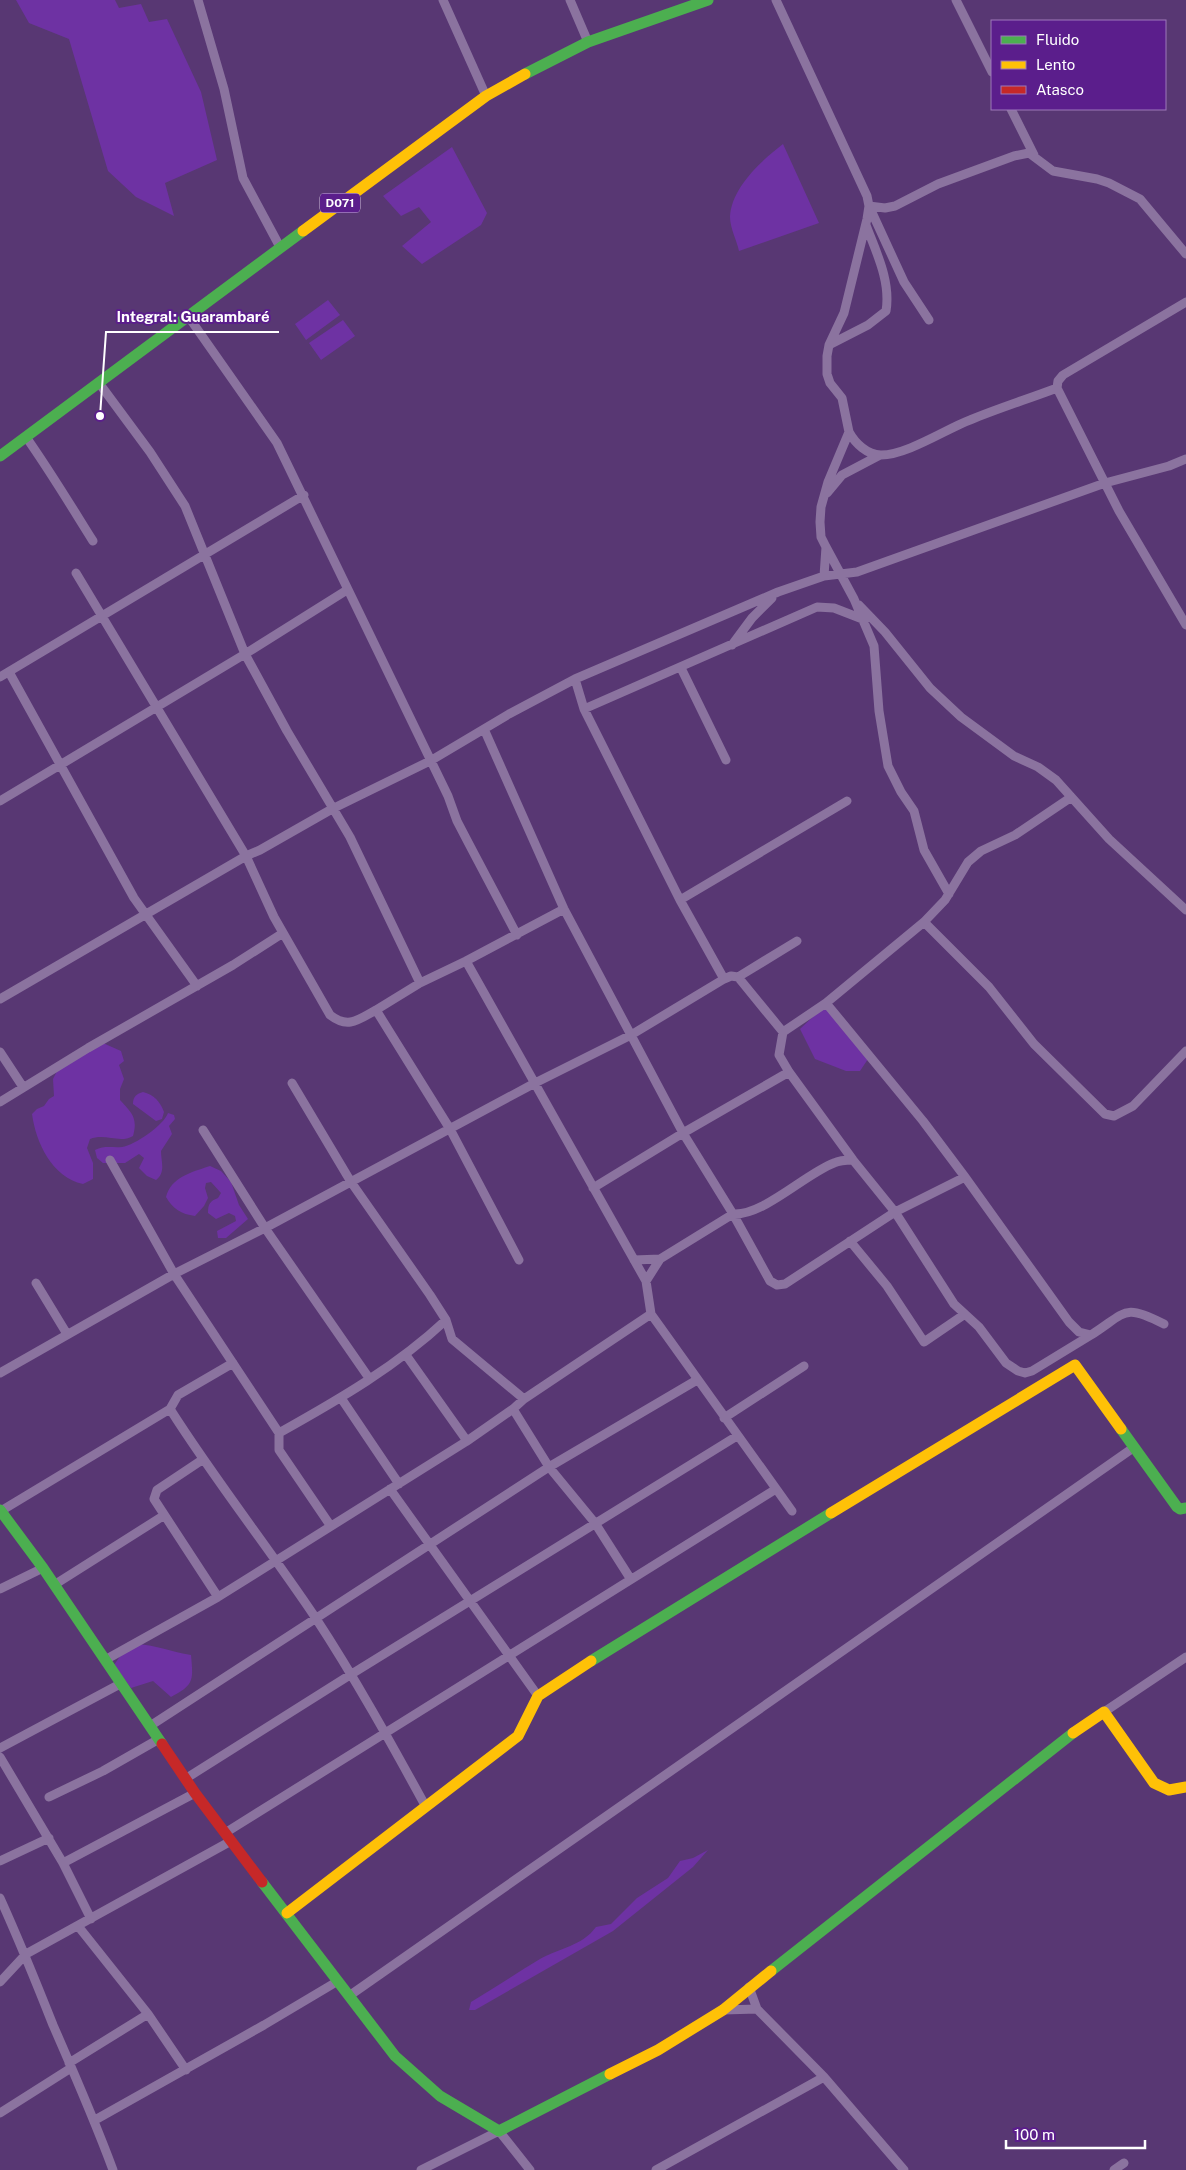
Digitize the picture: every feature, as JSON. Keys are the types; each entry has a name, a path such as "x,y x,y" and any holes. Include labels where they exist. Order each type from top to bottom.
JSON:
{"street":[{"path":"198,0 224,89 243,178 280,247"},
{"path":"443,0 486,96"},
{"path":"570,0 588,42"},
{"name":"D071","path":"0,456 486,96 530,71 588,42 708,0"},
{"path":"776,0 844,146 904,282 929,320"},
{"path":"956,0 991,70"},
{"path":"1012,110 1034,155 1053,171 1109,183 1140,200 1186,254"},
{"path":"869,206 885,208 895,206 938,184 1014,156 1034,155"},
{"path":"869,206 844,313 829,345 827,374 830,383 842,398 848,432 854,442 880,455"},
{"path":"829,345 868,325 886,311 887,291 883,272 866,225"},
{"path":"824,497 842,475 880,455 906,449 969,420 1057,388 1063,375 1186,302"},
{"path":"188,316 277,443 304,495 347,590 448,796 468,844 517,935"},
{"path":"98,383 150,452 185,506 245,654 350,838 420,983"},
{"path":"1057,388 1119,511 1186,625"},
{"path":"848,432 824,497 820,522 821,537 854,599 874,646 877,664 876,688 886,758 901,792 914,812 924,850 948,894"},
{"path":"26,437 53,474 61,490 94,541"},
{"path":"0,999 146,916 246,856 332,809 430,761 575,679 778,592 824,576 857,572 1105,483 1169,466 1186,459"},
{"path":"0,677 304,495"},
{"path":"824,576 826,547"},
{"path":"76,573 246,856 283,933 307,971 330,1015 338,1022 349,1024 420,983 564,910"},
{"path":"0,801 61,766 347,590"},
{"path":"732,646 756,613 778,592"},
{"path":"854,599 930,688 961,717 1014,756 1044,771 1056,780 1070,798 1109,839 1186,910"},
{"path":"584,709 732,646 817,607 834,608 879,626"},
{"path":"681,668 726,760"},
{"path":"10,672 112,861 146,916 197,986"},
{"path":"575,679 584,709 680,900 724,979"},
{"path":"484,729 564,910 683,1132 734,1214 770,1281 777,1285 785,1284 895,1212 965,1177"},
{"path":"782,1032 826,1003 924,922 948,894 968,862 981,851 1015,834 1070,798"},
{"path":"680,900 847,801"},
{"path":"924,922 989,987 1034,1044 1105,1114 1114,1116 1133,1106 1186,1051"},
{"path":"0,1102 283,933"},
{"path":"0,1374 174,1274 265,1228 535,1083 631,1035 724,979 731,976 738,977 797,941"},
{"path":"466,961 646,1280 651,1314 792,1511"},
{"path":"738,977 782,1032 779,1055 789,1072 853,1160 895,1212 954,1304 979,1327 1006,1362 1018,1371 1025,1373 1032,1371 1129,1311 1140,1312 1164,1324"},
{"path":"826,1003 923,1121 1069,1322 1079,1332 1091,1335"},
{"path":"376,1010 450,1129 518,1260"},
{"path":"0,1052 23,1087"},
{"path":"593,1188 683,1132 789,1072"},
{"path":"292,1083 351,1182 446,1320 452,1339 524,1399"},
{"path":"203,1130 265,1228 369,1378"},
{"path":"110,1160 174,1274 279,1433 279,1450 330,1525"},
{"path":"646,1280 660,1259 734,1214 745,1213 768,1203 834,1163 853,1160"},
{"path":"850,1241 887,1286 924,1342 965,1314"},
{"path":"634,1260 660,1259"},
{"path":"36,1283 67,1334"},
{"path":"105,1660 218,1597 330,1525 399,1484 466,1441 513,1409 524,1399 651,1314"},
{"path":"279,1433 342,1398 369,1378 406,1355 446,1320"},
{"path":"1067,1350 1075,1365 1177,1508 1186,1508"},
{"path":"406,1355 466,1441"},
{"path":"233,1363 178,1395 170,1409 0,1511 43,1568 195,1793 395,2056 440,2096 499,2131 530,2170"},
{"path":"287,1913 518,1736 532,1703 538,1696 632,1634 1075,1365"},
{"path":"724,1418 804,1366"},
{"path":"150,1726 314,1617 549,1467 697,1380"},
{"path":"342,1398 399,1484"},
{"path":"170,1409 202,1460 314,1617 385,1733 426,1807"},
{"path":"513,1409 549,1467 595,1523 630,1578"},
{"path":"185,1779 470,1600 738,1436"},
{"path":"349,1996 1133,1448"},
{"path":"202,1460 157,1490 154,1499 218,1597"},
{"path":"390,1489 538,1696"},
{"path":"0,1982 26,1954 91,1919 228,1837 385,1733 630,1578 776,1489"},
{"path":"54,1585 164,1516"},
{"path":"0,1589 43,1568"},
{"path":"421,2170 658,2050 723,2010 749,1987 795,1953 961,1819 1088,1721 1186,1657"},
{"path":"0,1748 120,1684"},
{"path":"1104,1712 1154,1783 1169,1790 1186,1787"},
{"path":"49,1797 103,1771 159,1739"},
{"path":"0,1757 64,1863 91,1919"},
{"path":"64,1863 195,1793"},
{"path":"0,1861 49,1838"},
{"path":"0,1898 26,1954 70,2066 95,2120 113,2170"},
{"path":"78,1926 148,2014 186,2070"},
{"path":"95,2120 186,2070 338,1981"},
{"path":"749,1987 757,2010 824,2078 904,2170"},
{"path":"723,2010 757,2010"},
{"path":"0,2113 148,2014"},
{"path":"656,2170 824,2078"},
{"path":"1114,2170 1124,2163"}],"shaded area":[{"path":"16,0 115,0 119,8 141,4 149,22 167,19 201,92 217,160 165,183 174,216 136,197 108,171 69,39 29,23"},
{"path":"783,144 819,223 739,251 730,217 736,196 757,166"},
{"path":"452,147 487,213 481,225 422,264 402,246 431,222 419,207 401,216 383,196"},
{"path":"328,300 340,315 306,340 295,324"},
{"path":"343,320 355,336 321,360 309,343"},
{"path":"829,1006 870,1056 860,1071 846,1071 815,1059 800,1029 818,1012"},
{"path":"96,1040 121,1051 124,1061 119,1065 124,1079 120,1089 120,1100 133,1116 135,1125 133,1136 128,1138 96,1137 90,1139 87,1148 93,1163 93,1179 83,1184 63,1174 47,1157 37,1136 32,1114 54,1096 53,1079 61,1063"},
{"path":"143,1092 153,1097 161,1105 164,1112 162,1119 156,1121 133,1104 136,1096"},
{"path":"168,1113 174,1115 175,1119 169,1126 172,1134 161,1151 162,1170 156,1180 147,1176 139,1168 144,1158 139,1154 125,1163 103,1163 97,1158 95,1150 105,1147 122,1147 134,1143 155,1129"},
{"path":"210,1166 221,1171 231,1182 239,1205 248,1219 226,1238 218,1238 217,1231 236,1221 235,1216 229,1213 216,1219 208,1213 210,1203 218,1198 221,1193 211,1182 206,1183 205,1188 208,1198 195,1216 178,1210 166,1197 177,1180 189,1173"},
{"path":"137,1644 191,1655 192,1676 185,1689 171,1697 153,1681 131,1688 114,1665 123,1652"},
{"path":"708,1850 693,1867 613,1931 475,2010 469,2010 471,2002 540,1959 577,1943 596,1927 611,1924 637,1898 668,1878 680,1861 693,1858"}],"traffic: fast":[{"path":"525,74 588,42 708,0"},
{"path":"0,456 303,231"},
{"path":"1121,1429 1177,1507 1180,1509 1186,1508"},
{"path":"0,1510 43,1568 162,1744"},
{"path":"591,1661 831,1513"},
{"path":"771,1971 1073,1733"},
{"path":"262,1882 395,2056 440,2096 499,2131 610,2074"}],"traffic: slow":[{"path":"303,231 486,96 525,74"},
{"path":"831,1513 1075,1365 1121,1429"},
{"path":"287,1913 518,1736 538,1696 591,1661"},
{"path":"1073,1733 1104,1712 1154,1783 1169,1790 1186,1787"},
{"path":"610,2074 658,2050 723,2010 771,1971"}],"traffic: jam":[{"path":"162,1744 195,1793 262,1882"}],"place":[{"name":"Integral: Guarambaré","path":"100,416"}]}
